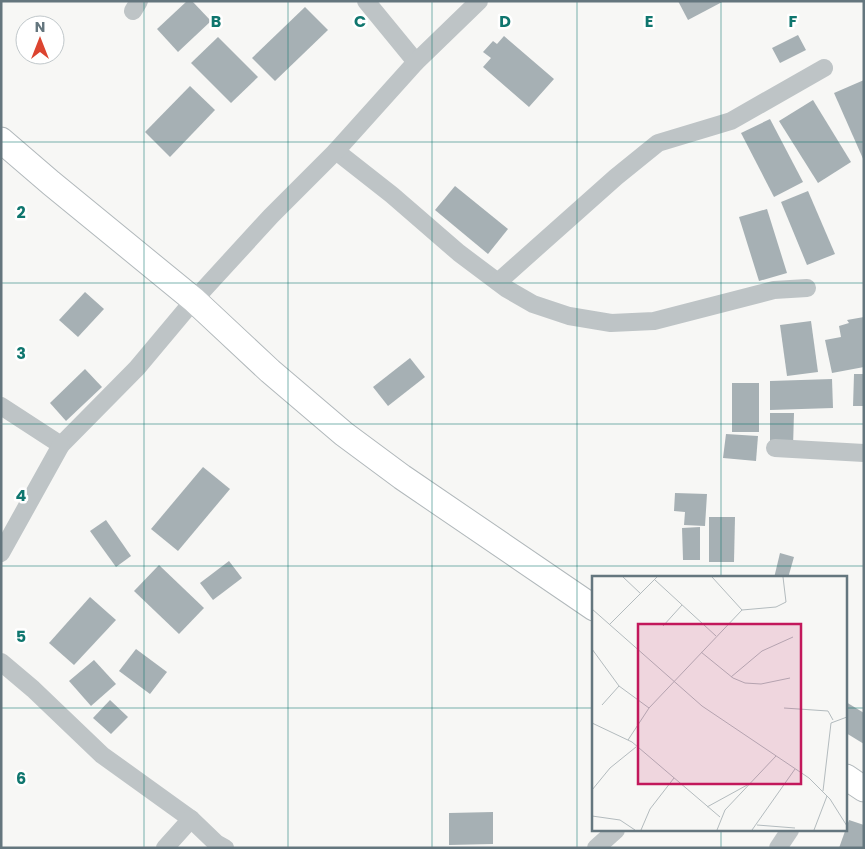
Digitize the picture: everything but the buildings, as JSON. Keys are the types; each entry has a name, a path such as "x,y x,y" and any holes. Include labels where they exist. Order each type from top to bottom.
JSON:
{"main road":[{"path":"1,140 194,300 270,371 344,434 402,478 592,607"},
{"path":"848,778 864,789"}],"street":[{"path":"366,1 416,62"},
{"path":"1,554 61,445 137,368 194,300 271,216 336,151 416,62 479,1"},
{"path":"498,282 616,177 658,143 731,121 824,68"},
{"path":"336,151 392,195 459,253 507,289 533,304 569,316 611,323 654,321 774,290 807,288"},
{"path":"1,406 61,445"},
{"path":"775,448 864,453"},
{"path":"1,662 33,689 102,755 191,818 216,843 225,848"},
{"path":"165,848 191,818"},
{"path":"596,848 614,832"},
{"path":"778,848 789,832"}]}
